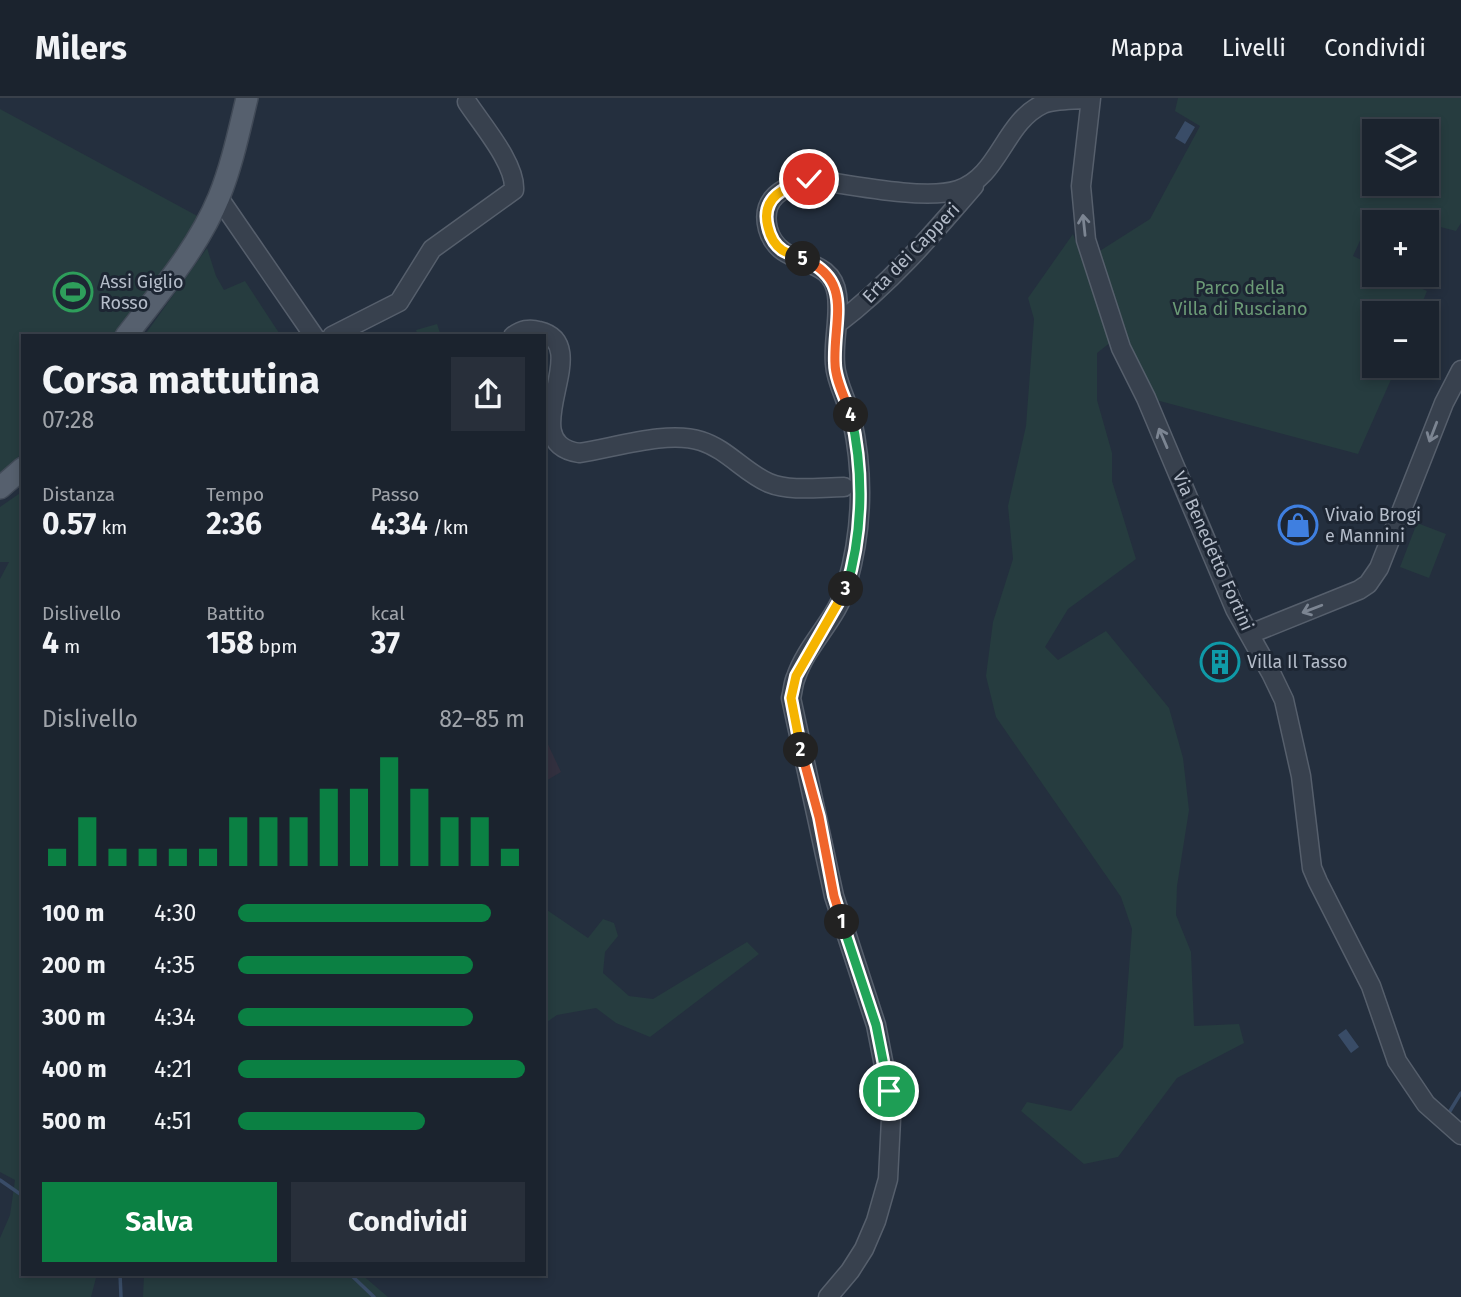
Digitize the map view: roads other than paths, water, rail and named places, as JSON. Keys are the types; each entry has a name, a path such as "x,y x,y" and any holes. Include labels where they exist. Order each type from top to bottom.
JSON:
{"main road":[{"path":"128,334 186,257 219,198 230,168 247,98"},
{"path":"0,488 21,470"}],"street":[{"name":"Erta dei Capperi","path":"837,324 855,311 920,248 981,178 1029,112 1045,103 1091,98"},
{"name":"Via Benedetto Fortini","path":"1091,98 1081,186 1086,240 1121,348 1146,398 1235,609 1284,700 1301,776 1312,868 1318,882 1371,986 1397,1061 1426,1104 1461,1135"},
{"path":"336,334 399,302 432,249 514,190 510,167 467,102"},
{"path":"828,1297 850,1271 876,1221 888,1180 891,1145 889,1091 876,1025 834,896 819,817 791,698 796,676 846,588 854,557 860,462 852,417 834,367 837,296 830,276 817,265 782,250 770,236 765,217 772,197 789,185 809,179 934,195 960,190 981,178"},
{"path":"219,198 313,334"},
{"path":"517,334 526,330 546,334"},
{"path":"546,334 555,338 561,359 551,422 560,446 569,451 579,453 670,438 690,438 715,446 772,484 786,487 844,487"},
{"path":"1250,634 1359,590 1369,581 1379,568 1444,403 1461,370"}],"water":[{"path":"1185,121 1195,127 1185,144 1175,138"},
{"path":"1346,1029 1359,1047 1351,1053 1338,1035"}],"waterway":[{"path":"1450,1111 1461,1093"},
{"path":"0,1180 21,1195"},
{"path":"120,1276 121,1297"},
{"path":"352,1276 374,1297"}],"place":[{"name":"Assi Giglio Rosso","path":"73,292"},
{"name":"Vivaio Brogi e Mannini","path":"1298,525"},
{"name":"Villa Il Tasso","path":"1220,662"}],"park label":[{"name":"Parco della Villa di Rusciano","path":"1240,298"}]}
